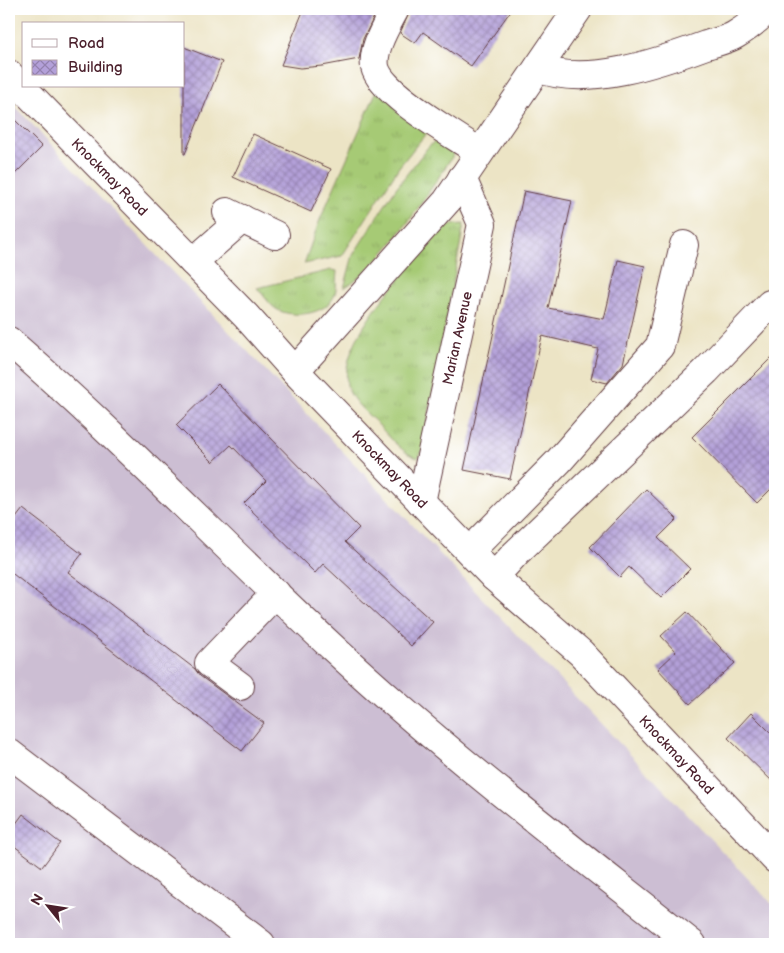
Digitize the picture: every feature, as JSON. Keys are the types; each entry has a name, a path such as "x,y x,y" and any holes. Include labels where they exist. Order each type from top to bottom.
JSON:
{"street":[{"path":"395,9 376,51 375,66 380,79 395,95 479,152"},
{"path":"295,371 447,201 578,9"},
{"path":"538,68 554,75 584,74 631,69 660,62 734,36 768,9"},
{"name":"Knockmay Road","path":"9,74 22,87"},
{"name":"Knockmay Road","path":"23,88 246,316 295,371 494,577 581,653 775,858"},
{"name":"Marian Avenue","path":"421,502 482,224 462,178"},
{"path":"193,262 234,215 275,235"},
{"path":"470,551 558,462 660,346 684,245"},
{"path":"494,577 516,553 706,371 770,304 775,303"},
{"path":"9,341 331,646 445,749 692,944"},
{"path":"240,686 209,663 276,593"},
{"path":"9,753 261,944"}],"shaded area":[{"path":"9,100 775,907 775,944 9,944"}],"green space":[{"path":"377,90 432,126 399,167 342,256 304,264 319,222"},
{"path":"441,136 454,154 405,227 375,262 344,288 353,255 396,188 428,147"},
{"path":"464,224 422,451 418,458 400,448 355,400 347,385 347,366 354,346 365,325 395,284 440,233 450,225"},
{"path":"331,270 337,271 335,294 325,307 309,313 291,314 276,309 257,288"}],"building":[{"path":"304,9 378,9 363,39 359,59 300,68 281,65"},
{"path":"411,9 512,9 471,66 423,32 415,43 400,33"},
{"path":"185,47 222,62 184,154 184,88"},
{"path":"9,114 42,147 9,180"},
{"path":"253,134 331,169 311,212 233,177"},
{"path":"524,191 572,201 548,308 604,319 618,260 645,266 623,364 607,383 591,379 598,349 542,336 510,479 464,470"},
{"path":"775,354 775,485 757,503 692,437"},
{"path":"218,384 359,528 345,542 433,622 411,646 323,564 315,573 244,503 266,481 231,445 213,462 176,425"},
{"path":"646,489 677,519 658,538 690,569 661,598 629,567 620,577 590,547"},
{"path":"23,509 82,554 68,572 195,669 200,676 264,723 242,751 9,571 9,527"},
{"path":"687,612 735,663 690,704 658,669 676,652 661,636"},
{"path":"751,713 775,737 775,784 728,738"},
{"path":"23,814 60,843 42,867 9,842 9,833"}]}
